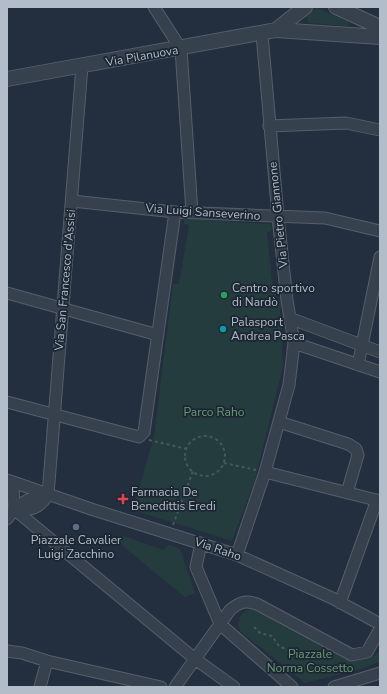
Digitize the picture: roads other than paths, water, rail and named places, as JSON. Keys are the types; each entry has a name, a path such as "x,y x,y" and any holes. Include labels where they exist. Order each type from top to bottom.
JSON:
{"street":[{"path":"154,7 181,49 192,212"},
{"path":"276,30 304,7"},
{"path":"336,7 380,27"},
{"path":"276,30 380,37"},
{"name":"Via Pilanuova","path":"7,79 181,49 276,30"},
{"name":"Via Pietro Giannone","path":"237,555 265,472 289,385 294,343 292,319 287,300 278,217 262,34"},
{"name":"Via San Francesco d'Assisi","path":"48,495 82,66"},
{"path":"269,126 346,123 380,130"},
{"name":"Via Luigi Sanseverino","path":"72,201 175,212 325,218 380,231"},
{"path":"7,402 54,415 141,435 158,335 175,212"},
{"path":"358,365 380,257"},
{"path":"7,292 158,335"},
{"path":"292,319 380,352"},
{"path":"294,343 380,372"},
{"path":"279,422 348,444 356,449 358,455 347,492"},
{"path":"265,472 378,500 340,603"},
{"path":"10,481 14,509 195,659 234,687"},
{"name":"Via Raho","path":"10,481 48,495 237,555 340,603 380,624"},
{"path":"14,509 36,508 41,505 48,495"},
{"path":"7,519 14,509"},
{"path":"201,543 196,567 220,624 292,687"},
{"path":"175,687 230,610 238,603 248,601 352,655 367,652 380,629"},
{"path":"7,651 22,653 124,683 161,687"},
{"path":"40,687 47,661"},
{"path":"334,687 380,673"}],"place":[{"name":"Centro sportivo di Nardò","path":"224,295"},
{"name":"Palasport Andrea Pasca","path":"223,329"},
{"name":"Farmacia De Benedittis Eredi","path":"123,499"},
{"name":"Piazzale Cavalier Luigi Zacchino","path":"76,527"}],"park label":[{"name":"Parco Raho","path":"214,412"},
{"name":"Piazzale Norma Cossetto","path":"310,661"}]}
